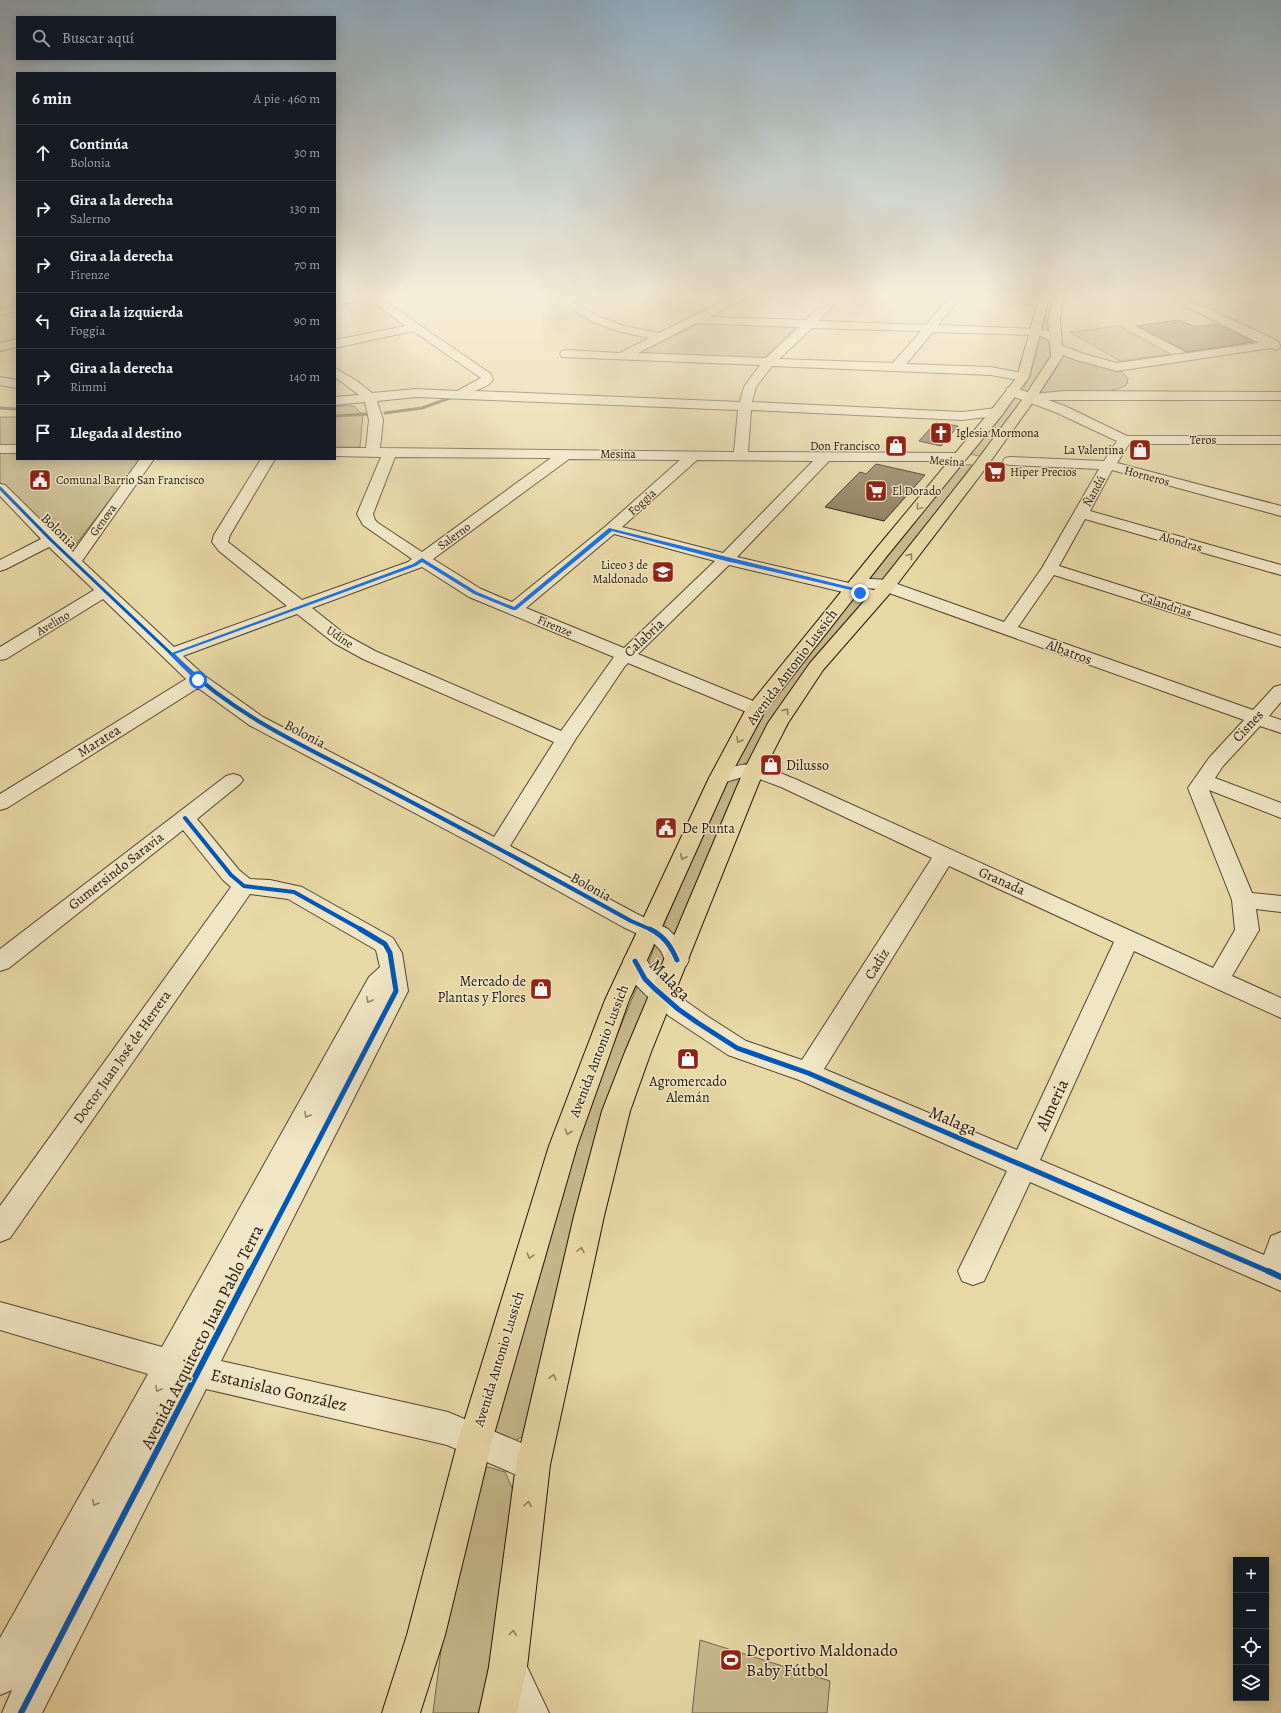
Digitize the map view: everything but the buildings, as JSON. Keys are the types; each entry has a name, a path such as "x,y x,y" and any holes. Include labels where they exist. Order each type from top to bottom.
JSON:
{"main road":[{"name":"Avenida Antonio Lussich","path":"498,1713 508,1667 533,1465 589,1216 616,1111 638,1052 663,996 754,770 778,723 953,465 997,412 1021,378"},
{"name":"Avenida Antonio Lussich","path":"401,1713 426,1635 475,1441 563,1146 617,1000 719,778 756,709 868,589 982,463 1043,378"}],"street":[{"path":"344,378 369,397 376,415 376,432 372,452"},
{"path":"458,395 484,382 487,380 487,378"},
{"path":"741,456 745,406 750,387 757,378"},
{"path":"1012,392 1030,398 1063,402 1122,391 1134,380 1146,388 1178,396"},
{"path":"336,401 416,393 962,416 997,412"},
{"path":"1100,396 1281,396"},
{"path":"1063,402 1125,440"},
{"path":"962,416 976,420 984,427"},
{"name":"Teros","path":"1125,440 1281,440"},
{"name":"Ñandú","path":"1007,630 1050,568 1108,465 1125,440"},
{"path":"0,449 16,450"},
{"name":"Mesina","path":"336,452 826,456 907,458 953,465"},
{"name":"Firenze","path":"390,452 364,514 373,526 422,560 475,593 756,709"},
{"name":"Salerno","path":"172,654 414,565 566,454"},
{"name":"Foggia","path":"514,609 611,529 694,455"},
{"name":"Calabria","path":"498,848 565,740 618,662 726,559 826,456"},
{"name":"Mesina","path":"907,458 927,466 982,463"},
{"name":"Genova","path":"74,561 146,460"},
{"name":"Udine","path":"267,460 222,535 220,542 225,548 340,639 369,655 565,740"},
{"name":"Horneros","path":"1010,462 1108,465 1281,511"},
{"name":"Bolonia","path":"1,490 51,540 198,680 256,721 498,848 631,921 650,929 664,937 673,948 677,960"},
{"name":"Alondras","path":"1081,513 1281,570"},
{"name":"Albatros","path":"611,529 726,559 868,589 1007,630 1281,727"},
{"path":"0,566 51,540"},
{"name":"Calandrias","path":"1050,568 1281,642"},
{"name":"Avelino","path":"0,655 105,591"},
{"name":"Maratea","path":"0,803 198,680"},
{"name":"Cisnes","path":"1203,780 1216,762 1281,691"},
{"name":"Granada","path":"719,778 744,770 754,770 788,783 1281,1009"},
{"name":"Gumersindo Saravia","path":"6,951 185,818 233,780"},
{"path":"1218,980 1247,930 1243,900 1198,788 1203,780 1281,811"},
{"path":"185,818 231,875 244,886"},
{"name":"Cadiz","path":"808,1073 945,855"},
{"name":"Avenida Arquitecto Juan Pablo Terra","path":"0,1676 185,1368 396,991 390,953 385,944 364,930 294,892 244,886"},
{"name":"Doctor Juan José de Herrera","path":"0,1229 244,886"},
{"path":"1243,900 1281,904"},
{"name":"Almeria","path":"973,1271 1024,1165 1128,938"},
{"name":"Malaga","path":"635,961 645,979 663,996 698,1023 737,1048 808,1073 1278,1275"},
{"path":"1278,1275 1281,1245"},
{"name":"Estanislao González","path":"0,1316 185,1368 448,1429 533,1465"},
{"name":"Avenida Arquitecto Juan Pablo Terra","path":"21,1713 185,1368"},
{"path":"508,1667 530,1713"}],"shaded area":[{"path":"1028,378 1037,378 1027,393 1022,392"},
{"path":"1050,378 1128,378 1127,384 1121,388 1099,392 1058,394 1040,392"},
{"path":"1016,394 1023,398 980,456 969,454"},
{"path":"336,406 354,406 363,415 360,447 336,447"},
{"path":"0,417 16,417 16,446 0,446"},
{"path":"0,453 16,453 16,460 140,460 71,551 0,482"},
{"path":"960,464 972,465 883,582 867,579"},
{"path":"856,594 870,597 750,762 732,768 765,710"},
{"path":"745,775 675,939 664,924 726,782"},
{"path":"656,943 667,951 660,976 655,978 647,966"},
{"path":"639,982 645,994 650,999 523,1436 513,1442 496,1435 494,1426 572,1156 614,1042"},
{"path":"488,1467 505,1472 513,1490 497,1635 482,1713 433,1713 446,1610 483,1469"},
{"name":"Deportivo Maldonado Baby Fútbol","path":"700,1640 830,1681 827,1713 692,1713"}],"waterway":[{"path":"385,413 422,408 458,395"},
{"path":"0,408 16,409"},
{"path":"336,416 367,414"}],"cycle path":[{"path":"0,488 51,540 198,680 256,721 498,848 631,921 647,927 665,939 677,960"},
{"path":"21,1713 396,991 390,953 385,944 294,892 244,886 231,875 185,818"},
{"path":"635,961 645,979 678,1009 737,1048 808,1073 1281,1277"}],"place":[{"name":"Iglesia Mormona","path":"941,433"},
{"name":"Don Francisco","path":"896,446"},
{"name":"La Valentina","path":"1140,450"},
{"name":"Hiper Precios","path":"995,472"},
{"name":"Comunal Barrio San Francisco","path":"40,480"},
{"name":"El Dorado","path":"876,491"},
{"name":"Liceo 3 de Maldonado","path":"663,572"},
{"name":"Dilusso","path":"771,765"},
{"name":"De Punta","path":"666,828"},
{"name":"Mercado de Plantas y Flores","path":"541,989"},
{"name":"Agromercado Alemán","path":"688,1059"},
{"name":"Deportivo Maldonado Baby Fútbol","path":"731,1660"}],"route":[{"path":"198,680 172,654 414,565 422,560 475,593 514,609 611,529 726,559 852,589 860,593"}]}
